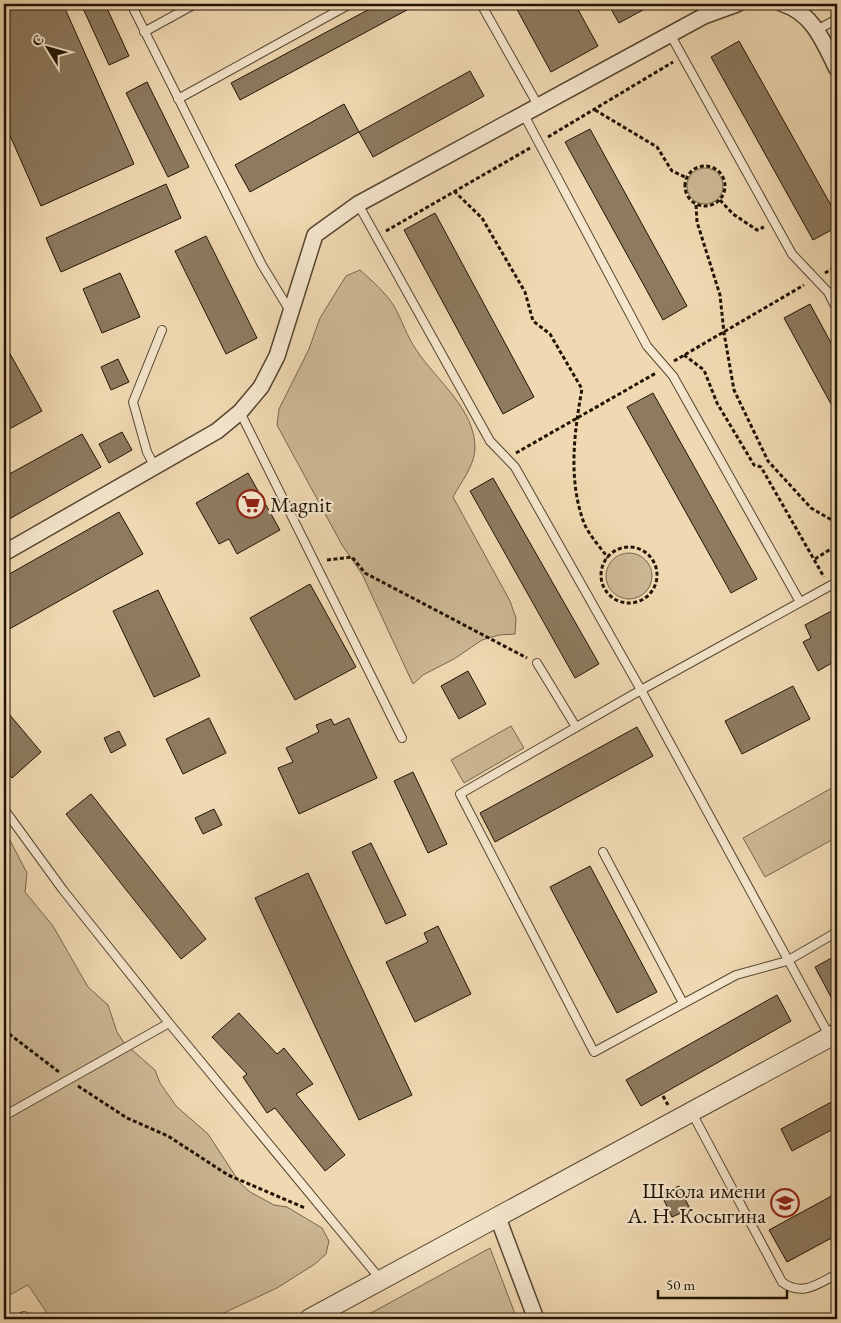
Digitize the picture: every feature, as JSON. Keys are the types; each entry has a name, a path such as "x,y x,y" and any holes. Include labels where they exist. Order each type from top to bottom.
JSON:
{"street":[{"path":"4,553 217,431 240,412 261,387 277,356 315,235 358,204 704,16 737,4"},
{"path":"783,4 803,13 816,30 837,69"},
{"path":"310,1319 834,1035"},
{"path":"498,1218 536,1319"}],"lane":[{"path":"132,4 144,32 262,266 290,311"},
{"path":"144,32 195,4"},
{"path":"178,99 350,4"},
{"path":"481,4 539,107"},
{"path":"816,30 837,19"},
{"path":"670,34 792,254 828,292 837,310"},
{"path":"524,115 646,346 673,376 800,602"},
{"path":"358,204 490,441 515,467 641,690 787,961 834,1035"},
{"path":"154,467 147,452 133,402 162,330"},
{"path":"240,412 402,738"},
{"path":"837,582 641,690 460,794 594,1052 736,975 787,961 837,932"},
{"path":"537,663 576,727"},
{"path":"4,809 63,890 169,1023 381,1280"},
{"path":"603,852 683,1003"},
{"path":"4,1116 169,1023"},
{"path":"692,1113 782,1282 799,1290 809,1288 837,1274"},
{"path":"18,1319 24,1316 26,1319"}],"path":[{"path":"595,110 657,147 672,171 687,178"},
{"path":"696,205 712,206 720,200 725,185 718,171 704,166 694,170 687,178 686,193 696,205 697,222 720,295 734,390 768,461 811,508 837,523"},
{"path":"454,191 482,218 524,292 533,321 550,334 582,390 577,420 573,478 585,524 608,558"},
{"path":"720,200 733,214 757,230 774,222"},
{"path":"684,355 704,370 718,403 749,457 754,465 761,467 829,586"},
{"path":"815,560 837,545"},
{"path":"626,548 640,550 647,554 655,565 657,572 657,580 651,593 640,601 633,603 618,601 612,597 603,586 602,579 602,571 608,558 619,549 626,548"},
{"path":"314,562 352,557 365,573 537,663"},
{"path":"4,1030 69,1080 127,1118 168,1136 228,1175 306,1209"}],"shaded area":[{"path":"705,168 718,173 723,186 718,199 705,204 692,199 687,186 692,173"},
{"path":"360,270 390,301 397,311 413,346 454,396 469,421 475,448 473,461 453,497 510,601 516,618 515,634 499,635 482,640 454,659 423,675 413,684 362,574 342,545 277,425 279,409 309,349 320,318 346,276"},
{"path":"624,553 634,553 648,563 652,576 648,589 642,595 634,599 624,599 610,589 606,581 606,571 616,557"},
{"path":"511,726 524,748 464,783 451,760"},
{"path":"837,785 837,837 765,877 743,838"},
{"path":"4,829 27,873 25,892 53,926 88,987 108,1005 117,1032 124,1043 155,1070 160,1083 176,1106 208,1134 240,1183 250,1192 274,1205 287,1207 322,1228 329,1241 326,1254 315,1264 277,1288 211,1319 51,1319 28,1285 4,1298"},
{"path":"490,1248 517,1319 360,1319"}],"building":[{"path":"4,4 63,4 134,164 41,206 4,122"},
{"path":"81,4 105,4 129,56 109,65"},
{"path":"379,4 418,4 240,100 231,83"},
{"path":"514,4 575,4 598,46 551,72"},
{"path":"608,4 654,4 619,23"},
{"path":"739,41 837,216 837,227 813,240 711,57"},
{"path":"470,71 484,96 373,157 359,132"},
{"path":"147,82 189,167 168,177 126,93"},
{"path":"344,104 359,132 250,192 235,165"},
{"path":"590,129 687,306 663,320 565,142"},
{"path":"166,184 181,218 61,272 46,238"},
{"path":"435,213 534,397 503,414 404,230"},
{"path":"206,236 257,338 226,354 175,251"},
{"path":"120,273 140,317 102,333 83,289"},
{"path":"810,304 837,354 837,415 784,318"},
{"path":"4,343 42,411 4,432"},
{"path":"118,359 129,382 111,390 101,367"},
{"path":"653,393 757,579 731,593 627,407"},
{"path":"122,432 132,450 109,463 99,444"},
{"path":"82,434 101,467 4,522 4,477"},
{"path":"248,473 280,530 237,554 229,539 219,544 196,503"},
{"path":"493,478 599,664 575,678 470,491"},
{"path":"119,512 143,554 4,632 4,577"},
{"path":"310,584 356,667 295,700 250,618"},
{"path":"158,590 200,676 154,697 113,611"},
{"path":"837,608 837,660 818,671 803,642 811,638 805,625"},
{"path":"468,671 486,704 459,719 441,686"},
{"path":"793,686 810,719 742,754 725,721"},
{"path":"4,708 41,752 12,778 4,768"},
{"path":"209,718 226,753 183,774 166,739"},
{"path":"349,718 377,778 299,814 278,768 293,762 286,748 319,732 316,725 331,719 334,725"},
{"path":"637,727 653,756 495,842 480,813"},
{"path":"119,731 126,745 111,753 104,738"},
{"path":"413,772 447,844 428,853 394,781"},
{"path":"91,794 206,939 181,959 66,814"},
{"path":"214,809 222,825 203,834 195,818"},
{"path":"371,843 406,915 386,924 352,852"},
{"path":"590,866 657,992 617,1013 550,887"},
{"path":"308,873 412,1095 359,1120 255,898"},
{"path":"438,926 471,994 415,1022 386,962 428,942 424,933"},
{"path":"837,955 837,996 832,999 815,967"},
{"path":"777,995 791,1021 641,1106 626,1080"},
{"path":"239,1013 277,1054 284,1048 313,1084 296,1094 345,1155 325,1171 275,1108 267,1113 243,1077 247,1074 212,1037"},
{"path":"837,1099 837,1127 792,1151 781,1129"},
{"path":"679,1186 690,1209 672,1217 661,1194"},
{"path":"837,1193 837,1235 787,1262 769,1230"}],"place":[{"name":"Magnit","path":"251,504"},
{"name":"Школа имени А. Н. Косыгина","path":"785,1203"}]}
